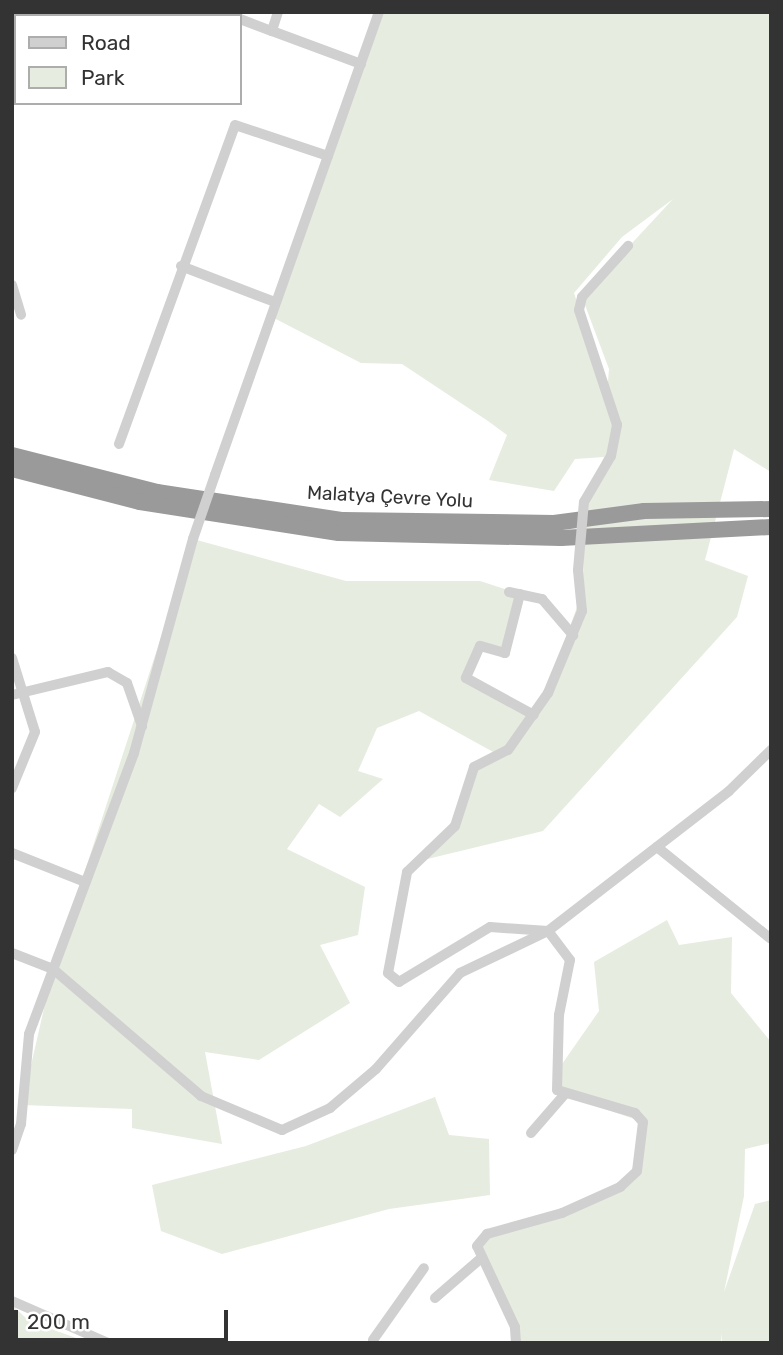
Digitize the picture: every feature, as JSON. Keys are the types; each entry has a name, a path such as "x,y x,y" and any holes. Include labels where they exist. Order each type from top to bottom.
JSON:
{"highway":[{"name":"Malatya Çevre Yolu","path":"12,455 157,492 343,520 554,523 644,512 771,509"},
{"name":"Malatya Çevre Yolu","path":"12,469 139,502 339,533 547,538 771,527"}],"street":[{"path":"272,31 278,12"},
{"path":"12,1150 21,1124 29,1034 142,726 160,641 193,540 379,12"},
{"path":"242,20 361,65"},
{"path":"119,444 234,125 328,156"},
{"path":"516,1343 515,1327 479,1260 477,1246 487,1234 562,1213 620,1187 637,1171 643,1122 635,1113 564,1095 552,1077 570,960 548,931 490,927 399,982 388,973 407,872 456,826 474,767 508,750 534,715 582,611 578,570 584,502 611,456 617,425 579,310 582,297 628,246"},
{"path":"181,266 275,302"},
{"path":"12,285 21,315"},
{"path":"534,715 466,678 480,646 505,653 514,593 542,599 573,635"},
{"path":"12,658 18,693 35,732 12,788"},
{"path":"18,693 96,672 117,674 127,683 142,726"},
{"path":"12,953 53,969 201,1096 282,1130 330,1108 376,1069 460,973 548,931 657,847 771,750"},
{"path":"657,847 771,939"},
{"path":"12,853 85,882"},
{"path":"531,1133 564,1095"},
{"path":"435,1298 479,1260"},
{"path":"375,1342 424,1268"},
{"path":"12,1301 108,1343"}],"green space":[{"path":"381,12 771,12 771,472 734,449 705,560 748,576 737,617 543,831 419,861 455,826 474,767 495,753 419,711 377,728 358,771 383,779 340,817 319,804 287,849 365,887 358,935 320,945 350,1003 259,1060 205,1052 222,1144 132,1128 132,1109 22,1105 53,969 193,539 346,581 480,581 520,594 505,653 480,646 466,678 531,713 544,700 583,590 584,502 604,457 575,459 554,491 489,480 507,435 402,364 361,363 270,316","holes":["673,199 582,297 609,369 607,394 574,293 622,237"]},
{"path":"667,920 679,945 732,937 731,993 771,1042 771,1143 745,1149 744,1196 724,1292 755,1204 771,1200 771,1343 722,1343 722,1333 721,1343 512,1343 515,1327 479,1260 483,1239 607,1193 637,1171 643,1122 564,1095 553,1077 599,1011 594,962"},
{"path":"435,1097 449,1135 489,1139 490,1195 389,1209 222,1254 161,1231 152,1185 306,1146"},
{"path":"12,1305 29,1321 90,1343 12,1343"}]}
